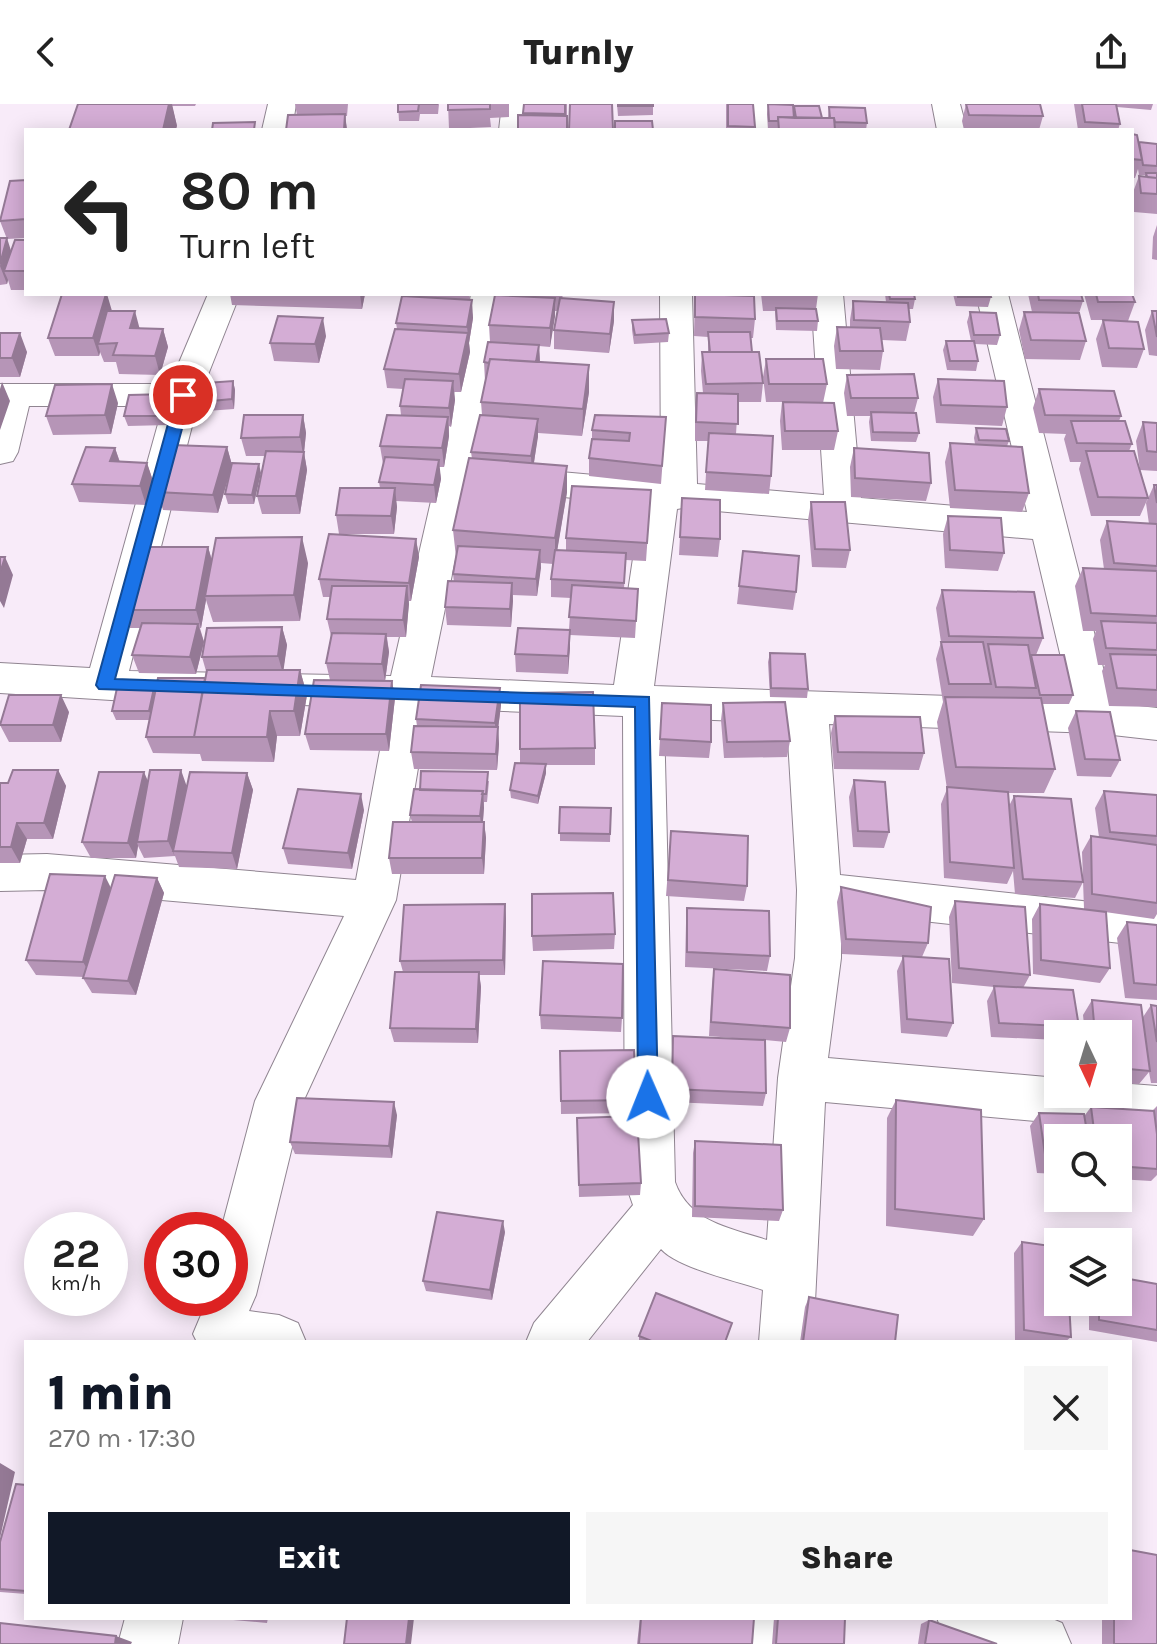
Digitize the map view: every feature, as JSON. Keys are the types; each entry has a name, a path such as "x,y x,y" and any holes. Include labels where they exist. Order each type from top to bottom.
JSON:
{"street":[{"path":"277,128 282,104"},
{"path":"514,128 516,104"},
{"path":"757,104 759,128"},
{"path":"946,104 952,128"},
{"path":"105,685 183,395 223,296"},
{"path":"275,1340 224,1317 279,1101 374,900 411,692 411,673 455,473 487,296"},
{"path":"676,296 670,496 638,701 650,1182 660,1211 685,1238 790,1273"},
{"path":"827,296 843,507"},
{"path":"992,296 1095,717"},
{"path":"0,452 7,395 183,395"},
{"path":"455,473 670,496 843,507 1049,527"},
{"path":"0,678 105,685 411,692 1095,717 1157,724"},
{"path":"786,1340 802,1078 818,958 819,890 807,708"},
{"path":"0,873 47,872 374,900"},
{"path":"819,890 1157,928"},
{"path":"802,1078 1157,1109"},
{"path":"555,1340 660,1211"},
{"path":"148,1644 154,1620"},
{"path":"768,1644 769,1620"},
{"path":"972,1620 1041,1644"}],"building":[{"path":"78,104 169,104 163,128 70,128"},
{"path":"398,104 419,104 418,111 398,112"},
{"path":"448,104 490,104 490,109 448,110"},
{"path":"524,104 565,104 565,114 523,113"},
{"path":"570,104 612,104 613,128 569,128"},
{"path":"653,104 653,106 618,106"},
{"path":"728,104 753,104 755,127 728,126"},
{"path":"768,104 793,105 794,118 778,117 778,121 769,121"},
{"path":"966,104 1040,104 1043,116 969,115"},
{"path":"1082,104 1116,104 1120,124 1085,122"},
{"path":"794,106 819,106 822,118 796,118"},
{"path":"829,107 865,108 867,123 835,122 834,118 830,118"},
{"path":"345,114 344,128 286,128 288,115"},
{"path":"518,115 567,116 567,128 518,128"},
{"path":"778,117 834,118 835,128 779,128"},
{"path":"615,121 652,121 653,128 615,128"},
{"path":"255,122 254,128 212,128 213,123"},
{"path":"1134,134 1137,135 1142,160 1134,159"},
{"path":"1139,142 1157,144 1157,166 1143,165"},
{"path":"1146,173 1157,173 1157,178 1147,177"},
{"path":"1139,176 1157,178 1157,194 1141,193"},
{"path":"24,180 24,219 0,221 10,181"},
{"path":"0,238 7,238 0,264"},
{"path":"15,240 24,240 24,271 4,271"},
{"path":"61,296 105,296 93,338 48,338"},
{"path":"402,296 472,300 467,327 396,323"},
{"path":"495,296 555,298 550,328 489,325"},
{"path":"695,296 754,296 755,319 695,317"},
{"path":"889,296 914,296 915,299 890,299"},
{"path":"1038,296 1082,296 1083,301 1039,300"},
{"path":"1096,296 1133,296 1135,302 1098,302"},
{"path":"560,298 614,302 610,334 554,330"},
{"path":"853,301 908,303 910,322 854,320"},
{"path":"776,308 816,309 818,321 777,321"},
{"path":"107,311 135,311 130,328 163,329 155,356 113,355 117,343 98,344"},
{"path":"1152,311 1157,311 1157,337"},
{"path":"970,312 996,313 1000,335 974,335"},
{"path":"1024,312 1079,313 1086,341 1031,340"},
{"path":"278,316 323,318 315,344 270,343"},
{"path":"666,319 669,333 635,335 632,320"},
{"path":"1103,320 1138,322 1144,349 1109,348"},
{"path":"837,327 880,328 883,351 840,351"},
{"path":"395,329 468,333 459,374 384,369"},
{"path":"708,332 750,332 752,352 710,352"},
{"path":"0,333 20,333 12,358 0,358"},
{"path":"946,341 974,341 978,361 950,361"},
{"path":"488,342 539,345 536,362 490,359 489,363 484,362"},
{"path":"702,352 759,352 763,383 706,384"},
{"path":"490,359 589,365 583,409 481,402"},
{"path":"766,359 823,359 827,384 769,384"},
{"path":"914,374 918,398 851,398 847,375"},
{"path":"405,379 453,381 449,408 400,406"},
{"path":"938,379 1004,381 1007,407 941,405"},
{"path":"233,381 232,399 191,403 192,384"},
{"path":"112,384 105,415 46,416 55,385"},
{"path":"1039,389 1114,391 1121,416 1045,415"},
{"path":"697,393 738,394 738,424 696,422"},
{"path":"169,394 165,416 124,416 129,395"},
{"path":"783,402 834,403 838,431 785,431"},
{"path":"871,412 916,413 919,433 873,432"},
{"path":"244,415 303,415 300,437 241,438"},
{"path":"387,415 448,417 442,448 380,446"},
{"path":"480,415 538,419 531,456 471,452"},
{"path":"595,415 666,417 662,466 589,458 592,439 629,441 630,433 592,430"},
{"path":"1071,421 1125,421 1132,444 1077,443"},
{"path":"1143,422 1157,423 1157,452 1147,451"},
{"path":"976,428 1006,429 1009,441 979,440"},
{"path":"709,433 773,436 771,476 706,472"},
{"path":"950,443 1022,447 1029,493 955,490"},
{"path":"172,445 227,447 213,495 157,492"},
{"path":"86,447 115,448 110,461 147,463 140,486 72,484"},
{"path":"854,448 929,453 931,483 855,478"},
{"path":"266,451 304,452 296,496 257,496"},
{"path":"1086,451 1134,451 1148,498 1098,497"},
{"path":"385,457 439,460 434,485 379,482"},
{"path":"469,458 567,466 555,538 453,530"},
{"path":"232,463 259,464 252,495 225,494"},
{"path":"572,486 651,490 647,543 566,538"},
{"path":"340,488 395,488 391,516 336,515"},
{"path":"682,498 720,500 720,539 680,537"},
{"path":"811,502 845,502 850,550 815,549"},
{"path":"948,516 1001,518 1004,553 950,550"},
{"path":"1107,521 1157,524 1157,566 1114,563"},
{"path":"329,534 416,539 409,583 319,579"},
{"path":"302,537 294,595 205,596 216,538"},
{"path":"458,546 540,550 536,579 453,574"},
{"path":"137,547 208,547 196,610 123,610"},
{"path":"555,550 626,553 624,583 551,579"},
{"path":"743,551 799,556 796,592 739,586"},
{"path":"1083,568 1157,571 1157,616 1091,613"},
{"path":"448,581 512,583 510,609 445,607"},
{"path":"572,585 638,589 636,621 569,617"},
{"path":"332,586 407,586 403,620 327,619"},
{"path":"942,590 1034,592 1043,638 949,636"},
{"path":"1101,621 1157,623 1157,650 1106,648"},
{"path":"142,623 198,624 190,657 132,655"},
{"path":"282,627 278,656 202,657 207,628"},
{"path":"518,628 570,630 568,656 515,654"},
{"path":"332,633 386,634 382,664 326,663"},
{"path":"941,642 983,642 991,684 949,684"},
{"path":"988,644 1028,645 1036,688 996,687"},
{"path":"770,653 805,654 808,689 771,688"},
{"path":"1110,654 1157,655 1157,690 1117,688"},
{"path":"1031,655 1064,655 1073,695 1040,695"},
{"path":"207,670 300,670 294,711 270,711 267,737 194,737"},
{"path":"158,678 205,678 194,737 146,737"},
{"path":"314,680 392,681 386,734 305,734"},
{"path":"421,685 500,688 495,723 416,719"},
{"path":"117,688 154,688 149,711 112,711"},
{"path":"593,692 595,748 520,749 520,693"},
{"path":"9,695 61,695 53,725 0,725"},
{"path":"945,697 1041,698 1055,769 956,767"},
{"path":"785,702 790,741 727,742 723,703"},
{"path":"662,703 711,705 711,742 660,739"},
{"path":"1076,711 1110,712 1120,760 1085,759"},
{"path":"835,716 920,717 924,753 838,752"},
{"path":"414,726 498,727 496,754 411,752"},
{"path":"515,763 546,764 538,796 510,790"},
{"path":"13,770 58,770 44,823 17,823 11,847 0,847 0,783 8,783"},
{"path":"150,770 181,770 168,841 137,842"},
{"path":"421,771 488,772 486,794 482,794 483,791 420,790"},
{"path":"99,772 144,772 128,843 82,842"},
{"path":"190,772 247,773 232,853 173,851"},
{"path":"854,780 885,782 889,832 858,831"},
{"path":"947,787 1008,792 1014,868 950,862"},
{"path":"298,789 361,794 348,853 283,848"},
{"path":"414,789 483,791 480,816 410,815"},
{"path":"1104,791 1157,795 1157,836 1110,832"},
{"path":"1014,796 1071,799 1083,882 1023,879"},
{"path":"560,807 611,808 610,834 559,833"},
{"path":"393,822 484,822 482,858 389,858"},
{"path":"671,831 748,836 747,886 668,880"},
{"path":"1091,836 1157,845 1157,903 1092,894"},
{"path":"50,874 105,876 83,962 26,960"},
{"path":"115,875 157,878 128,981 83,978"},
{"path":"841,887 931,907 928,943 846,939"},
{"path":"613,893 615,934 532,936 532,894"},
{"path":"955,901 1025,907 1030,975 959,968"},
{"path":"505,904 503,960 400,961 404,905"},
{"path":"1040,904 1106,912 1110,968 1041,960"},
{"path":"687,908 769,911 770,956 687,952"},
{"path":"1127,922 1157,925 1157,985 1134,983"},
{"path":"903,956 949,959 953,1023 907,1019"},
{"path":"543,961 623,964 622,1018 540,1015"},
{"path":"714,969 790,975 790,1028 711,1022"},
{"path":"395,972 479,972 476,1029 390,1028"},
{"path":"994,986 1073,990 1078,1020 1044,1020 1044,1025 999,1023"},
{"path":"1092,1000 1141,1005 1150,1071 1132,1069 1132,1020 1094,1020"},
{"path":"1151,1005 1157,1006 1157,1042"},
{"path":"673,1036 765,1040 766,1093 672,1089"},
{"path":"634,1050 636,1100 561,1101 560,1051"},
{"path":"297,1098 394,1102 389,1146 290,1142"},
{"path":"896,1100 981,1110 984,1219 895,1209"},
{"path":"1091,1108 1154,1111 1157,1169 1132,1167 1132,1124 1093,1124"},
{"path":"1039,1113 1084,1114 1086,1124 1044,1124 1044,1147"},
{"path":"637,1116 641,1183 579,1185 577,1118"},
{"path":"695,1141 781,1145 783,1210 695,1206"},
{"path":"437,1212 503,1221 490,1290 423,1281"},
{"path":"1022,1242 1044,1245 1044,1316 1070,1316 1071,1337 1024,1330"},
{"path":"1132,1280 1157,1284 1157,1330 1099,1320 1099,1316 1132,1316"},
{"path":"656,1293 732,1323 726,1340 649,1340 639,1336"},
{"path":"809,1297 898,1315 895,1340 803,1340"},
{"path":"16,1484 24,1485 24,1591 0,1589 0,1542"},
{"path":"1132,1550 1157,1555 1157,1644 1114,1644 1114,1620 1132,1620"},
{"path":"347,1620 409,1620 406,1644 344,1644"},
{"path":"641,1620 754,1620 752,1644 639,1644"},
{"path":"778,1620 845,1620 844,1644 776,1644"},
{"path":"929,1620 997,1644 925,1644"},
{"path":"0,1623 116,1636 115,1644 0,1644"}],"route":[{"path":"183,395 105,685 643,701 648,1097"}]}
